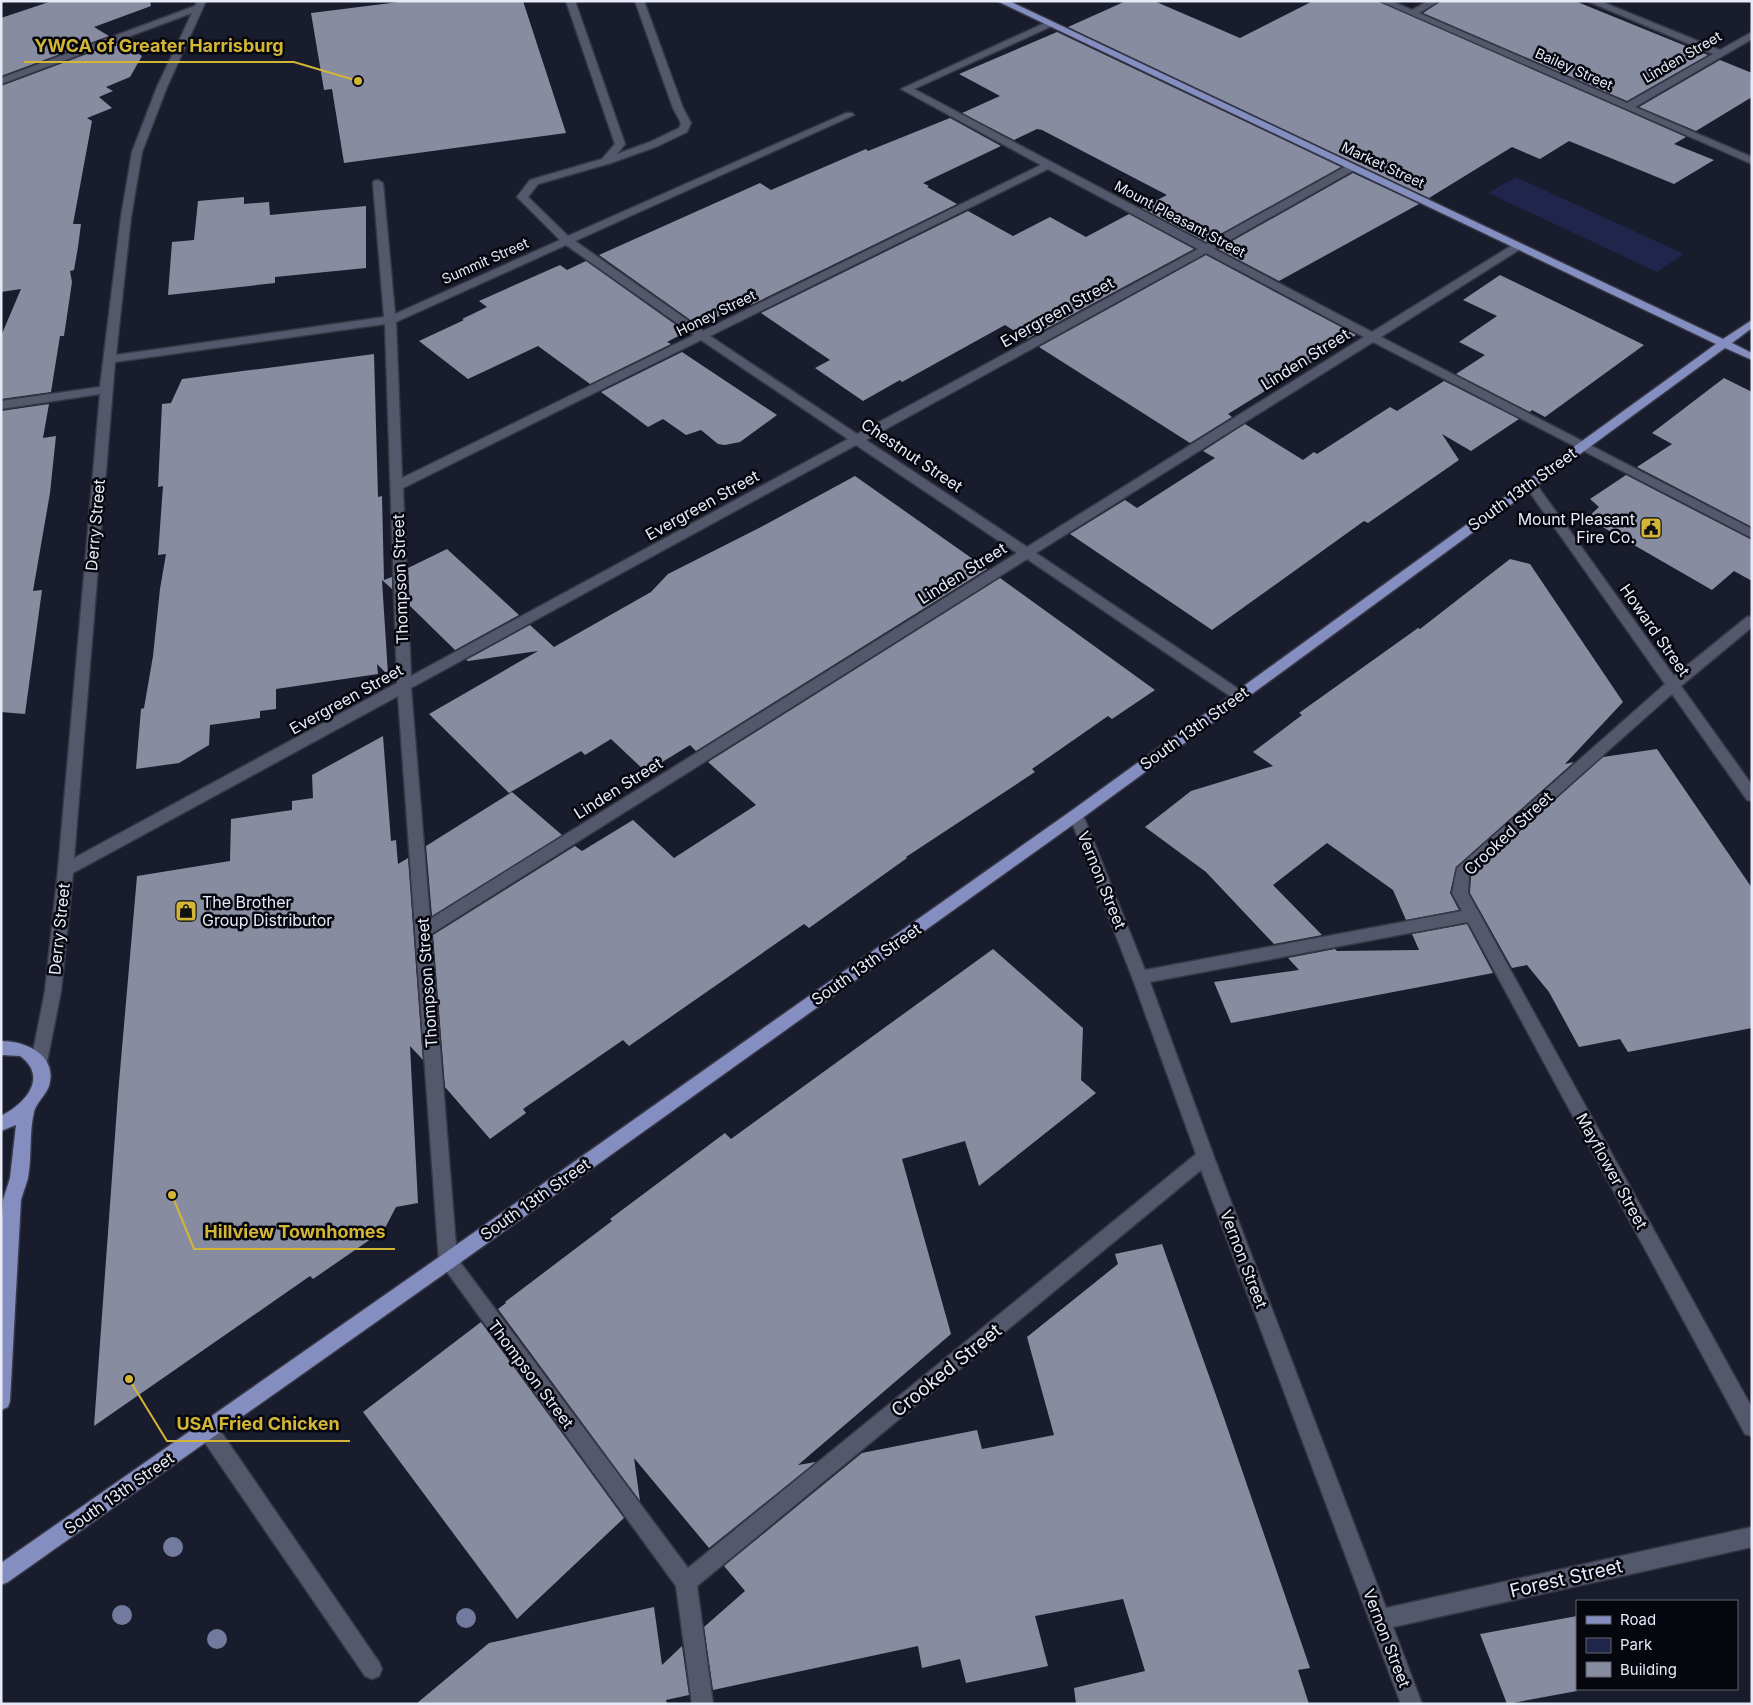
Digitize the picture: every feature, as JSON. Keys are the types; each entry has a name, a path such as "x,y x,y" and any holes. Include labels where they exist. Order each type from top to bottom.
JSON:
{"main road":[{"name":"Market Street","path":"1001,1 1752,357"},
{"name":"South 13th Street","path":"1,1575 448,1261 1076,815 1581,445 1752,323"},
{"path":"1,1048 20,1048 30,1053 39,1062 42,1079 40,1088 26,1109 9,1121 1,1124"},
{"path":"1,1401 6,1196 19,1178 26,1109"}],"street":[{"path":"570,1 620,144 606,161"},
{"path":"606,161 654,144 683,130 686,123 678,108 639,1"},
{"name":"Bailey Street","path":"1384,1 1752,161"},
{"path":"1412,13 1435,1"},
{"path":"1591,1 1720,54"},
{"path":"1,80 201,4"},
{"name":"Derry Street","path":"39,1062 53,991 66,870 106,390 126,217 137,152 162,87 201,4"},
{"name":"Mount Pleasant Street","path":"1049,24 906,90 1372,338 1752,534"},
{"name":"Linden Street","path":"1628,107 1752,35"},
{"name":"Summit Street","path":"110,359 390,320 849,115"},
{"name":"Chestnut Street","path":"606,161 534,182 522,197 567,241 703,336 858,438 1238,695"},
{"name":"Honey Street","path":"396,486 1048,165"},
{"name":"Evergreen Street","path":"66,870 1206,249 1352,167"},
{"name":"Thompson Street","path":"378,183 390,320 404,686 448,1261 686,1582 703,1704"},
{"name":"Linden Street","path":"424,930 1518,246"},
{"path":"1,405 106,390"},
{"name":"Howard Street","path":"1530,484 1752,796"},
{"name":"Crooked Street","path":"1472,915 1460,893 1462,872 1673,685 1752,620"},
{"name":"Vernon Street","path":"1076,815 1140,977 1205,1157 1412,1704"},
{"path":"1140,977 1472,915"},
{"name":"Mayflower Street","path":"1472,915 1752,1427"},
{"name":"Crooked Street","path":"686,1582 1205,1157"},
{"path":"208,1430 372,1669"},
{"name":"Forest Street","path":"1380,1620 1752,1537"}],"green space":[{"path":"1516,177 1684,254 1657,272 1488,193"}],"building":[{"path":"52,1 150,1 151,6 94,27 109,36 1,76 1,18"},
{"path":"407,1 523,1 566,133 344,163 332,89 324,90 311,13"},
{"path":"1126,1 1154,1 1240,38 1313,1 1378,1 1686,137 1674,144 1714,160 1674,184 1569,141 1540,159 1512,147 1429,198 1068,27"},
{"path":"1441,1 1575,1 1708,55 1627,101 1423,13"},
{"path":"1057,32 1341,167 1206,242 1142,208 1167,195 1042,130 1037,129 1014,140 962,113 1000,96 959,74"},
{"path":"119,42 142,56 130,77 106,87 113,91 99,97 112,108 87,118 92,121 73,224 81,224 78,247 74,270 70,271 72,282 64,336 60,336 51,392 1,399 1,336 21,289 1,292 1,86"},
{"path":"1720,60 1752,73 1752,97 1696,131 1639,107"},
{"path":"950,118 1001,146 923,183 957,204 751,305 747,302 699,326 599,255 760,183 771,190 866,149 868,151"},
{"path":"1353,173 1419,204 1279,281 1218,249"},
{"path":"244,197 244,204 269,202 270,215 366,206 366,268 275,277 275,283 168,295 172,242 194,240 198,201"},
{"path":"968,211 1013,236 1050,217 1086,237 1129,214 1194,249 1027,339 1005,325 902,382 900,380 863,401 815,368 830,360 761,313"},
{"path":"1206,255 1356,335 1228,414 1232,417 1190,443 1039,347"},
{"path":"586,261 686,332 667,342 671,344 590,384 538,346 468,379 419,341 487,307 479,301 560,265 567,270"},
{"path":"1500,275 1644,345 1545,417 1532,410 1530,412 1456,374 1485,355 1459,342 1497,316 1463,300"},
{"path":"682,352 777,415 740,442 725,445 718,444 701,430 686,435 663,419 648,427 601,392"},
{"path":"374,354 378,497 382,496 384,580 392,577 392,589 382,580 388,675 377,664 378,674 276,689 276,709 260,711 260,718 210,725 209,745 179,763 136,769 141,709 144,708 153,656 160,589 166,554 158,555 163,486 158,487 162,404 171,403 182,379"},
{"path":"1724,378 1752,392 1752,527 1637,467 1672,444 1652,433"},
{"path":"1444,381 1519,419 1471,451 1442,434 1459,460 1368,523 1364,521 1212,630 1070,534 1125,500 1137,508 1215,458 1203,451 1245,424 1303,460 1314,452 1317,454 1390,407 1397,411"},
{"path":"49,404 43,438 56,436 50,493 33,591 42,590 25,714 1,712 1,411"},
{"name":"Mount Pleasant Fire Co.","path":"1626,475 1752,540 1752,581 1734,571 1712,590 1587,518 1599,507 1590,499"},
{"path":"855,476 987,569 696,751 690,745 646,772 611,739 585,755 581,751 509,793 429,714 538,651 466,660 530,625 554,647 651,592 668,574 761,527"},
{"path":"447,549 519,615 455,650 410,606 408,568"},
{"path":"1510,559 1530,564 1623,702 1565,764 1574,762 1456,867 1450,893 1459,910 1406,920 1393,890 1327,843 1273,885 1322,935 1274,944 1206,872 1145,827 1191,791 1273,766 1253,752 1302,715 1299,713 1418,628 1420,629"},
{"path":"1000,578 1155,690 1112,719 1108,716 1032,769 1035,772 906,857 809,928 804,924 629,1046 623,1040 523,1109 526,1113 490,1139 445,1087 433,935 575,846 582,851 633,820 674,858 756,805 708,762"},
{"path":"383,736 391,841 396,840 398,864 408,858 423,1060 410,1046 418,1203 396,1207 384,1230 313,1279 310,1276 94,1426 118,1094 137,876 230,861 231,819 292,810 292,801 313,798 312,775"},
{"path":"1657,749 1752,888 1752,1028 1628,1052 1620,1039 1579,1047 1549,992 1527,965 1512,968 1470,893 1471,875 1603,757"},
{"path":"512,792 562,835 432,916 426,846"},
{"path":"1467,924 1493,973 1231,1023 1214,982 1299,970 1288,958 1335,949 1337,951 1419,950 1412,934"},
{"path":"993,949 1083,1028 1081,1080 1096,1093 979,1186 965,1141 902,1159 951,1334 798,1465 816,1462 709,1548 634,1458 640,1501 498,1309 612,1221 610,1219 725,1133 731,1139"},
{"path":"1162,1244 1310,1668 1298,1670 1309,1704 1076,1704 1074,1688 1145,1671 1123,1599 1035,1616 1048,1666 966,1683 960,1659 922,1668 918,1646 713,1690 704,1627 745,1591 724,1566 862,1453 977,1430 982,1449 1054,1435 1027,1337 1118,1264 1115,1254"},
{"path":"481,1322 624,1518 517,1619 363,1412"},
{"path":"654,1607 662,1665 682,1646 689,1695 666,1700 667,1704 416,1704 489,1643"},
{"path":"1576,1616 1577,1691 1507,1704 1480,1634"}],"place":[{"name":"YWCA of Greater Harrisburg","path":"358,81"},
{"name":"Mount Pleasant Fire Co.","path":"1651,528"},
{"name":"The Brother Group Distributor","path":"186,911"},
{"name":"Hillview Townhomes","path":"172,1195"},
{"name":"USA Fried Chicken","path":"129,1379"}]}
